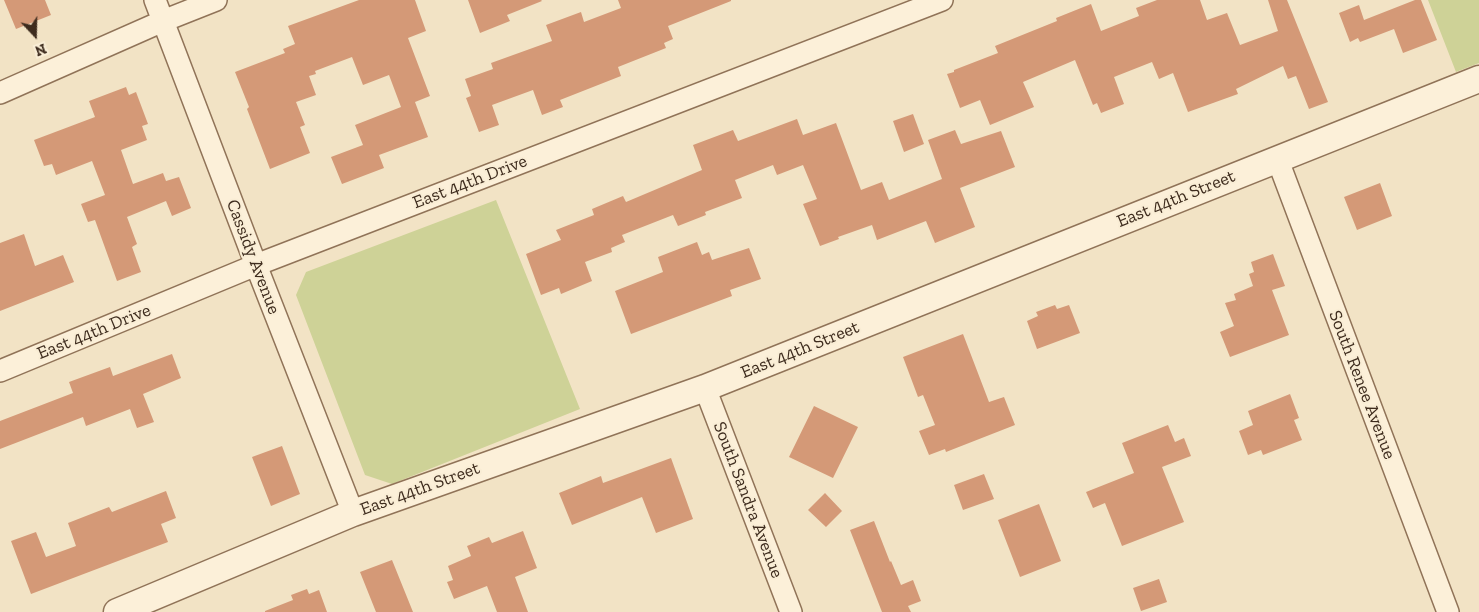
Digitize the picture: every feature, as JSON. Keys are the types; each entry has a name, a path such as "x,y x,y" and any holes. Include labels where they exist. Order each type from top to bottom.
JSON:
{"street":[{"name":"Cassidy Avenue","path":"155,0 256,265 354,513"},
{"path":"0,93 163,21 216,0"},
{"name":"East 44th Drive","path":"0,371 256,265 942,0"},
{"name":"East 44th Street","path":"117,612 354,513 705,388 1277,158 1479,79"},
{"name":"South Renee Avenue","path":"1277,158 1448,612"},
{"name":"South Sandra Avenue","path":"705,388 791,612"}],"green space":[{"path":"1428,0 1479,0 1479,63 1456,72"},
{"path":"496,200 580,409 392,484 365,475 296,295 306,272"}],"building":[{"path":"4,0 45,0 51,15 16,29"},
{"path":"359,0 415,0 426,31 408,38 430,96 415,102 428,137 379,155 384,168 342,184 331,157 363,145 355,125 401,107 389,75 363,85 352,57 315,71 316,74 309,76 316,95 296,102 305,125 300,127 310,153 270,169 235,72 285,53 283,49 295,44 288,26"},
{"path":"468,0 542,1 507,15 510,21 480,33"},
{"path":"618,0 731,1 668,26 673,39 664,43 666,48 618,67 621,76 560,100 563,107 542,115 533,90 492,105 499,125 479,132 466,98 471,96 465,79 493,69 491,63 552,41 546,25 581,12 584,22 621,8"},
{"path":"1157,0 1200,0 1207,20 1227,13 1240,45 1278,31 1268,0 1287,0 1328,102 1309,109 1296,76 1288,79 1283,66 1236,89 1238,94 1188,112 1173,73 1159,79 1152,62 1114,77 1124,104 1101,113 1097,103 1093,105 1075,60 1023,82 1034,107 990,125 980,100 960,108 947,74 998,53 995,46 1057,21 1056,18 1091,4 1101,31 1139,16 1136,8"},
{"path":"1415,0 1421,0 1437,40 1403,53 1394,29 1360,42 1358,38 1350,42 1339,13 1359,5 1364,20"},
{"path":"126,87 129,95 136,92 148,124 142,126 147,140 121,150 133,184 163,173 166,181 179,177 191,208 172,216 166,201 127,217 137,244 132,247 141,272 117,281 95,220 88,222 81,204 105,195 92,161 56,175 52,164 44,166 34,140 95,117 89,101"},
{"path":"913,114 924,144 904,152 893,121"},
{"path":"797,119 803,135 836,123 861,190 882,182 889,200 942,179 928,140 955,130 961,144 1001,131 1015,167 960,188 975,227 935,243 926,221 877,240 872,225 838,237 839,239 820,246 803,204 817,199 803,165 777,175 773,165 735,180 742,198 705,212 706,215 678,226 673,215 622,235 625,242 611,248 612,252 585,262 592,281 561,294 559,288 541,295 526,254 561,240 556,230 594,215 592,209 623,196 626,202 702,170 693,145 733,130 738,141"},
{"path":"1380,183 1392,216 1357,230 1344,197"},
{"path":"24,234 35,266 63,255 74,282 0,311 0,243"},
{"path":"697,242 702,255 709,252 712,260 749,248 761,279 730,290 732,296 631,334 615,291 663,272 658,257"},
{"path":"1273,254 1285,286 1272,290 1289,335 1230,357 1220,332 1234,326 1225,303 1236,300 1234,294 1253,286 1249,274 1254,272 1251,262"},
{"path":"1055,305 1057,309 1069,305 1080,333 1037,349 1027,321 1038,316 1036,312"},
{"path":"963,334 989,402 1004,397 1015,425 946,452 945,449 929,455 919,431 935,425 923,395 918,397 903,357"},
{"path":"172,354 181,378 143,394 154,422 137,428 130,409 86,426 83,417 0,449 0,421 73,393 69,382 110,367 113,376"},
{"path":"1290,394 1299,418 1294,420 1302,440 1263,455 1261,450 1248,455 1239,431 1253,425 1248,411"},
{"path":"814,406 858,427 833,478 789,457"},
{"path":"1168,425 1175,442 1184,438 1191,456 1162,467 1184,522 1122,546 1105,503 1093,508 1086,492 1134,473 1122,443"},
{"path":"282,446 300,494 271,506 252,457"},
{"path":"671,458 693,519 656,533 642,497 572,525 559,493 601,476 603,483"},
{"path":"984,474 994,499 963,510 954,485"},
{"path":"166,491 176,518 161,524 168,542 31,594 11,541 36,532 46,557 76,546 68,523 109,507 112,512"},
{"path":"825,493 842,511 826,527 808,510"},
{"path":"1039,504 1061,561 1020,577 998,520"},
{"path":"874,521 901,585 913,580 921,601 908,606 911,612 882,612 850,530"},
{"path":"523,531 537,568 515,577 528,612 497,612 487,586 454,599 447,582 453,580 448,566 471,556 467,546 489,537 492,543"},
{"path":"392,560 413,612 376,612 360,572"},
{"path":"1159,579 1167,602 1141,611 1133,588"},
{"path":"307,589 309,594 319,590 327,612 265,612 293,600 291,595"}]}
